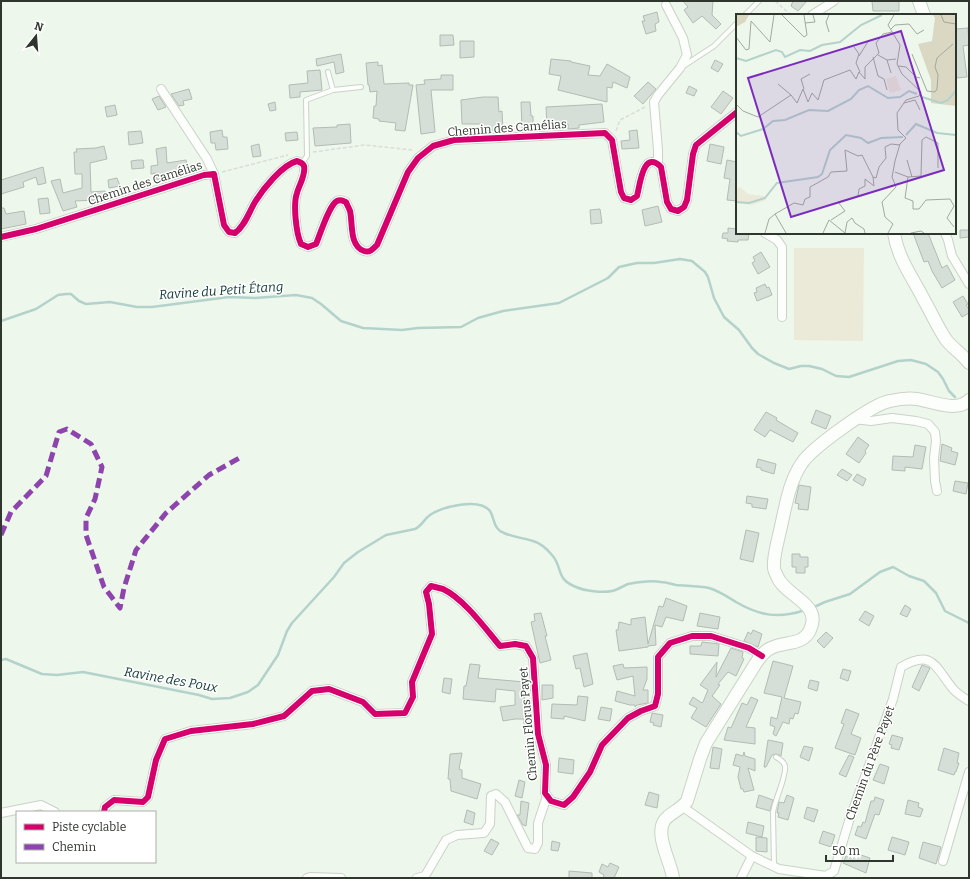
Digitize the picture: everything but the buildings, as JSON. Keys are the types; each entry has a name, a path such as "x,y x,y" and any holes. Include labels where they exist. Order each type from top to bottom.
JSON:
{"main road":[{"path":"919,1 924,14"},
{"path":"894,234 897,250 938,327 948,342 969,363"},
{"path":"673,878 660,830 664,821 683,806 689,795 706,743 756,663 762,656 771,648 800,641 806,637 813,621 808,608 782,585 777,578 774,567 788,495 802,463 809,454 854,419 888,401 916,399 960,406 969,400"}],"street":[{"path":"814,14 834,1"},
{"path":"666,5 683,38 687,55 680,68 654,102 658,164 661,167 667,202 671,209 678,211 684,207 687,200 692,154 696,145 736,113"},
{"path":"162,90 207,158 214,174"},
{"name":"Chemin des Camélias","path":"1,237 36,229 204,175 214,174 224,225 229,232 235,233 242,226 256,200 271,181 289,163 296,161 302,163 304,166 304,175 296,194 298,238 301,244 308,247 316,244 331,206 336,201 341,200 346,202 350,212 355,243 359,250 367,252 372,250 377,245 408,172 418,158 433,146 454,140 605,133 612,140"},
{"path":"612,140 621,192 624,198 631,200 637,196 644,167 649,163 654,162 658,164"},
{"path":"767,234 777,240 782,247 782,317"},
{"path":"945,234 952,256 969,284"},
{"path":"854,419 871,421 892,418 928,424 935,432 934,481 937,491"},
{"name":"Chemin Florus Payet","path":"104,811 106,807 114,800 143,802 148,797 156,760 165,739 191,731 253,724 284,716 312,691 329,689 363,702 375,714 405,713 413,697 412,682 432,634 429,604 426,592 431,586 443,590 456,598 474,615 500,646 515,644 526,646 533,658 538,734 546,765 545,793 551,801 564,805 573,798 590,772 602,745 628,718 655,706 658,694 658,657 670,643 692,636 711,636 749,648 762,656"},
{"name":"Chemin du Père Payet","path":"683,806 752,856 774,867 826,876 834,871 849,820 893,699 901,667 912,661 924,658 935,664 955,691 969,701"},
{"path":"943,861 969,772"},
{"path":"417,878 425,876 446,840 457,835 484,833 490,824 491,796 496,794 505,802 528,848 536,850 538,843 538,823 548,796"},
{"path":"1,813 41,805 53,811"},
{"path":"740,878 752,856"},
{"path":"307,878 341,878"}],"lane":[{"path":"746,14 759,1"},
{"path":"680,68 714,46 736,24"},
{"path":"328,72 333,90"},
{"path":"302,163 307,154 306,100 333,90 361,87"},
{"path":"774,867 772,813 785,773 785,766 782,761 776,757"}],"path":[{"path":"775,1 790,14"},
{"path":"612,140 620,120 654,102"},
{"path":"214,174 284,155 307,154 365,145 426,152"}],"green space":[{"path":"794,248 864,248 863,341 794,340"}],"waterway":[{"name":"Ravine du Petit Étang","path":"1,321 36,309 58,295 66,294 71,294 79,301 86,304 110,302 137,307 152,307 229,297 255,298 296,295 312,298 341,321 363,328 402,330 461,327 478,318 503,311 559,303 608,278 619,267 637,263 654,263 680,259 692,261 705,272 714,298 724,317 739,330 758,354 774,363 789,369 809,366 822,369 836,376 849,377 898,361 911,360 926,364 938,372 949,391 955,397"},
{"name":"Ravine des Poux","path":"1,660 6,659 42,674 57,675 83,672 199,695 212,699 230,698 248,692 258,685 278,655 287,631 292,623 334,577 344,563 358,552 386,535 415,529 426,518 436,512 451,507 469,504 485,507 490,511 496,526 500,531 511,536 536,542 543,546 555,559 562,577 569,584 584,590 608,592 628,584 657,581 676,585 709,588 720,592 745,607 770,615 787,615 805,610"},
{"name":"Ravine des Poux","path":"812,608 850,594 880,572 893,567 909,576 924,581 936,593 945,611 969,623"}],"marked path":[{"path":"1,535 11,512 46,476 59,432 67,429 91,444 102,467 95,499 86,518 86,535 104,587 120,608 124,588 136,550 166,513 209,475 243,456"}],"cycle path":[{"path":"1,237 36,229 204,175 214,174 224,225 229,232 235,233 244,223 255,202 268,184 285,167 297,161 304,166 303,176 295,204 296,226 301,244 308,247 316,244 331,208 337,201 341,200 346,202 350,211 352,234 356,244 364,251 368,251 377,245 408,172 418,158 433,146 454,140 605,133 612,140 621,192 624,198 631,200 637,196 641,177 646,165 650,162 655,163 661,167 667,202 671,209 678,211 684,207 687,200 693,154 696,145 736,113"},
{"path":"104,811 105,807 114,800 143,802 148,797 156,760 165,739 191,731 253,724 284,716 312,691 329,689 363,702 375,714 405,713 413,697 412,682 432,634 429,604 426,592 431,586 443,589 459,600 474,614 500,646 515,644 526,646 533,658 538,734 546,765 545,793 551,801 564,805 573,797 590,772 602,745 628,718 655,706 658,694 658,657 670,643 692,636 711,636 749,648 762,656"}]}
